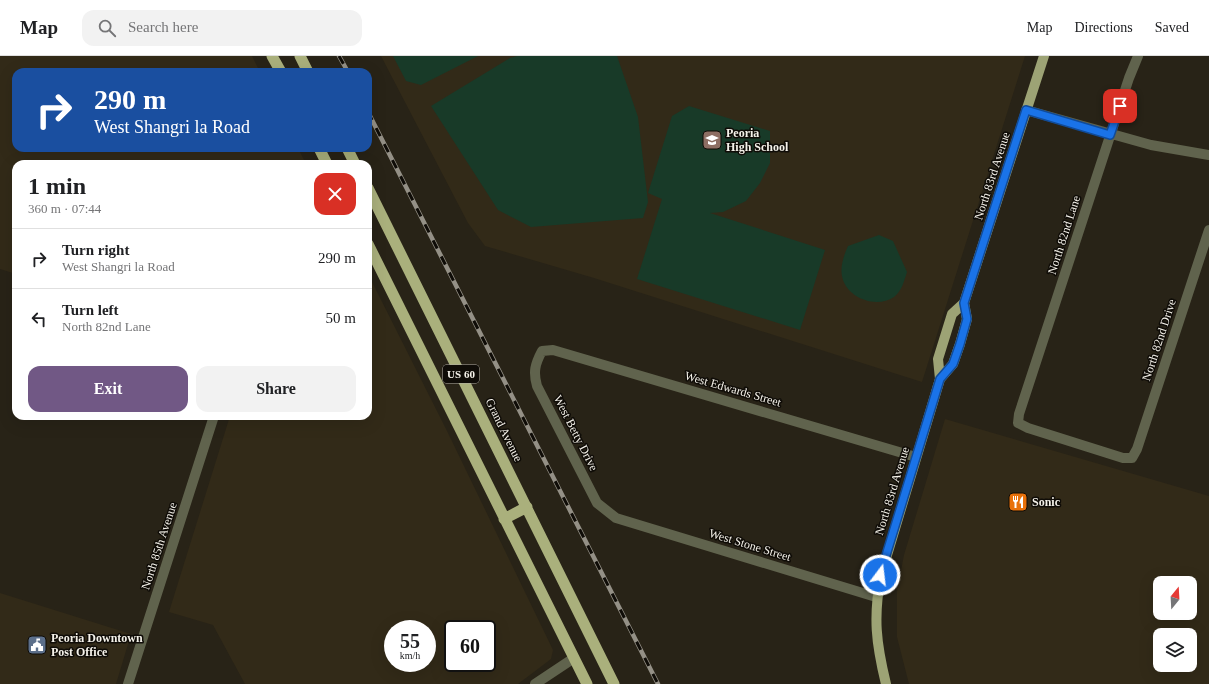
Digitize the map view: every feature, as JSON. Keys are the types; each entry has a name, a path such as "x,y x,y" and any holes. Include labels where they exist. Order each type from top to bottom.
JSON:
{"highway":[{"path":"272,56 279,68"},
{"path":"300,56 306,68"},
{"name":"Grand Avenue","path":"372,196 614,684"},
{"name":"US 60","path":"372,252 587,684"},
{"path":"504,519 527,507"}],"main road":[{"name":"North 83rd Avenue","path":"940,379 953,364 960,344 967,319 964,303 1044,56"},
{"name":"North 83rd Avenue","path":"886,684 877,643 875,617 876,598 884,562 940,379 938,359 952,314 964,303"}],"street":[{"name":"North 82nd Lane","path":"1132,458 1123,458 1028,428 1018,423 1019,414 1110,135 1138,56"},
{"path":"1026,110 1110,135 1151,145 1209,155"},
{"name":"North 82nd Drive","path":"1132,458 1137,449 1209,230"},
{"name":"West Edwards Street","path":"542,351 553,350 916,457"},
{"name":"West Betty Drive","path":"542,351 536,362 534,373 537,386 597,503 616,518"},
{"name":"North 85th Avenue","path":"128,684 213,420"},
{"name":"West Stone Street","path":"616,518 876,598"},
{"path":"535,684 574,658"}],"shaded area":[{"path":"0,56 252,56 258,68 12,68 12,152 300,152 304,160 12,160 12,273 0,269"},
{"name":"Peoria High School","path":"381,56 1025,56 922,382 594,278 485,246 468,223"},
{"path":"372,282 447,431 553,650 551,659 518,684 245,684 213,625 169,612 229,420 372,420"},
{"path":"945,419 1209,496 1209,684 909,684 897,637 897,591 904,555"},
{"path":"0,593 131,634 116,684 0,684"}],"green space":[{"path":"393,56 478,56 421,85 406,81"},
{"path":"517,56 617,56 638,117 648,202 643,218 531,227 498,210 431,106 510,58"},
{"path":"689,106 770,131 770,163 760,183 746,201 723,212 710,213 825,250 800,330 637,279 662,199 648,193 672,116"},
{"path":"879,235 893,241 907,272 901,289 897,295 879,302 863,299 849,290 842,276 842,264 848,246"}],"railway":[{"path":"339,56 346,68"},
{"path":"372,120 658,684"}],"place":[{"name":"Peoria High School","path":"712,140"},
{"name":"Sonic","path":"1018,502"},
{"name":"Peoria Downtown Post Office","path":"37,645"}],"route":[{"path":"880,575 940,379 953,364 960,344 967,319 964,303 1026,110 1110,135 1120,106"}]}
